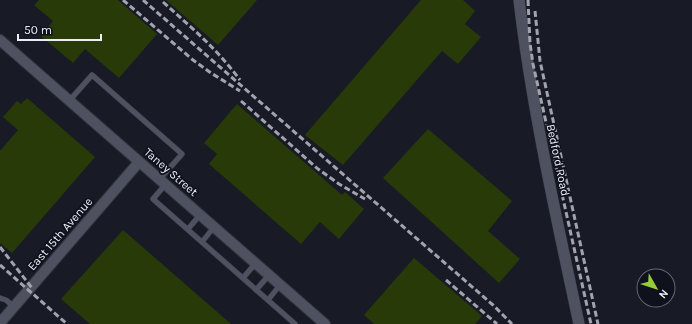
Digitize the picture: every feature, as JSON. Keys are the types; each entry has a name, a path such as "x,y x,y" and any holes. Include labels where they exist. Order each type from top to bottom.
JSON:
{"street":[{"name":"Bedford Road","path":"519,0 525,50 537,121 579,324"},
{"name":"Taney Street","path":"0,40 280,285 320,322"},
{"name":"East 15th Avenue","path":"0,322 139,162"}],"lane":[{"path":"69,101 92,75 182,154 162,182 153,199 295,324"},
{"path":"188,229 200,215"},
{"path":"202,242 214,228"},
{"path":"243,278 255,264"},
{"path":"256,290 269,276"},
{"path":"268,300 280,285"},
{"path":"0,298 6,300 14,307"}],"building":[{"path":"39,0 118,0 157,34 119,78 85,49 73,63 41,36 53,21 34,5"},
{"path":"166,0 257,0 218,45"},
{"path":"421,0 463,0 475,11 465,24 481,37 458,64 442,51 343,165 305,135"},
{"path":"27,98 95,157 12,253 0,243 0,151 18,130 3,117 17,101 21,104"},
{"path":"237,104 342,195 345,192 364,209 339,239 320,222 301,244 209,164 217,154 204,143"},
{"path":"428,129 512,201 488,231 520,259 499,283 383,178"},
{"path":"123,230 231,324 90,324 61,299"},
{"path":"414,258 482,316 475,324 374,324 364,315"}],"railway":[{"path":"123,0 193,60 240,91"},
{"path":"143,0 493,305 512,324"},
{"path":"528,0 530,43 533,64 591,324"},
{"path":"163,2 213,49 240,80"},
{"path":"535,11 540,61 598,324"},
{"path":"241,101 318,169 339,184 365,199"},
{"path":"0,247 32,288"},
{"path":"0,265 67,324"},
{"path":"446,280 497,324"}]}
